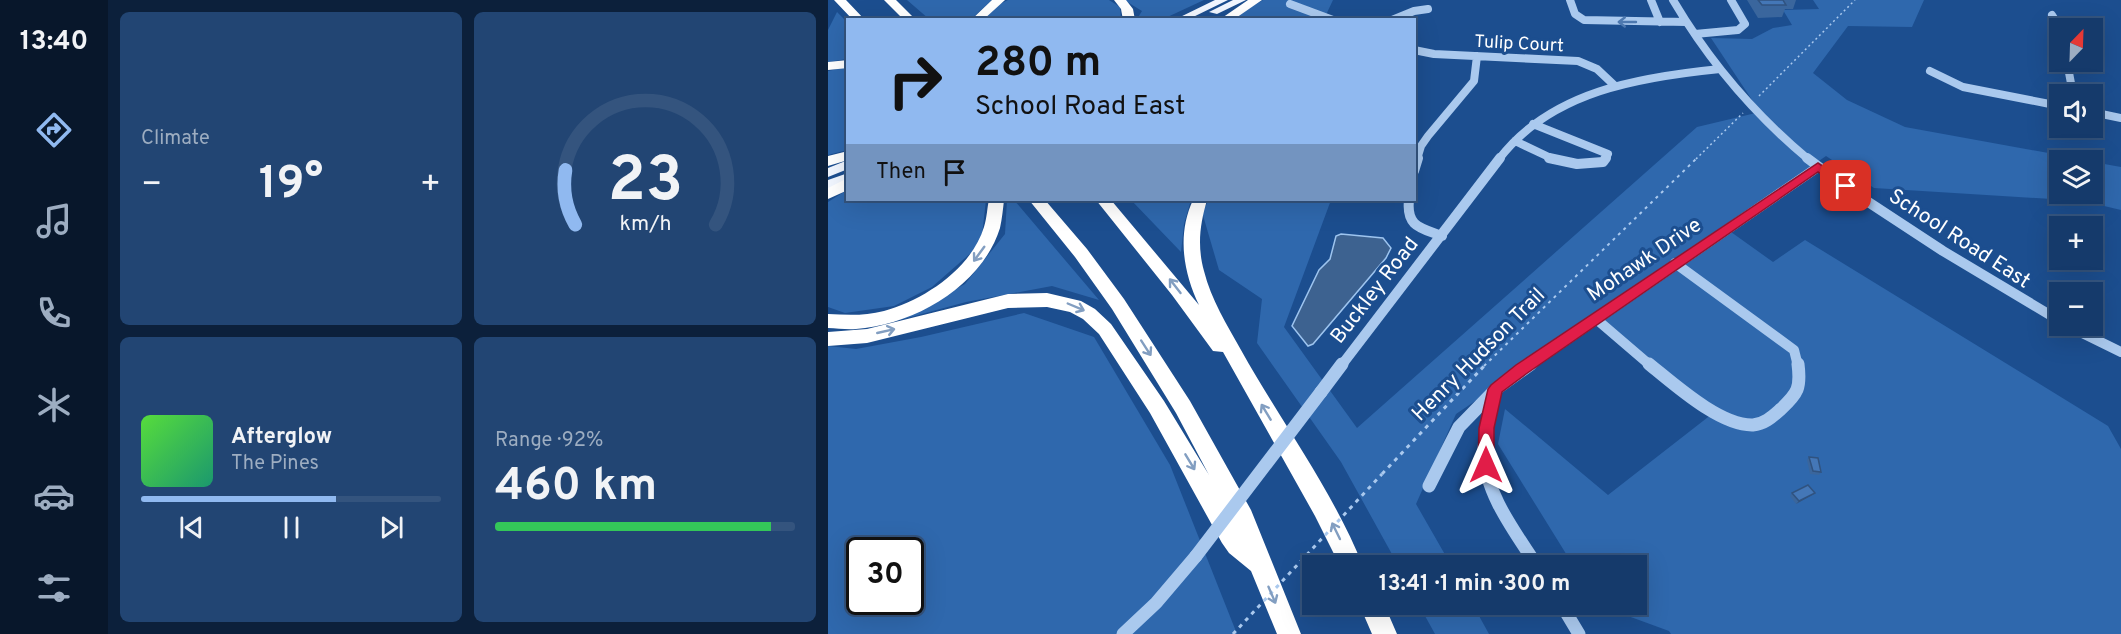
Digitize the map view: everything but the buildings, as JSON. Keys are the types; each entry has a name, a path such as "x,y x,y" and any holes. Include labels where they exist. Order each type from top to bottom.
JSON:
{"highway":[{"path":"840,0 858,18"},
{"path":"890,0 909,18"},
{"path":"978,18 999,0"},
{"path":"1120,0 1127,9 1129,18"},
{"path":"1227,18 1256,0"},
{"path":"828,66 846,64"},
{"path":"828,161 846,156"},
{"path":"828,194 846,184"},
{"path":"828,321 850,322 890,315 917,305 951,284 986,245 995,219 996,201"},
{"path":"1038,201 1081,253 1149,352 1183,407 1243,518 1289,634"},
{"path":"1104,201 1178,290 1248,383"},
{"path":"1200,201 1192,224 1191,243 1200,288 1248,383 1330,518 1348,555"},
{"path":"828,339 867,336 1016,300 1060,302 1089,314 1105,329 1157,407 1234,540 1259,563"},
{"path":"1376,615 1385,634"}],"main road":[{"path":"1182,18 1222,0"},
{"path":"1202,18 1241,0"},
{"path":"828,173 846,165"},
{"path":"828,185 846,178"}],"street":[{"path":"1570,0 1575,14 1584,20 1686,22"},
{"path":"1651,0 1660,22"},
{"name":"School Road East","path":"1673,0 1720,69 1778,131 1818,167 1956,260 2049,315"},
{"path":"1695,34 1738,30 1743,27 1745,24 1743,19 1731,0"},
{"path":"1290,4 1328,18"},
{"path":"1396,18 1414,10 1428,9"},
{"name":"Tulip Court","path":"1416,50 1434,54 1578,62 1597,69 1614,85"},
{"path":"1416,164 1428,136 1474,81 1477,56"},
{"name":"Buckley Road","path":"1123,634 1156,603 1196,556 1515,141 1533,124 1572,100 1614,85 1720,69"},
{"path":"1930,70 1963,87 2049,104"},
{"path":"2103,114 2121,118"},
{"path":"1515,141 1560,163 1583,166 1603,162 1608,154 1533,124"},
{"name":"Mohawk Drive","path":"1429,486 1459,427 1496,389 1595,318 1818,167"},
{"path":"1408,201 1408,219 1416,226 1442,236"},
{"path":"1595,318 1704,406 1728,420 1749,425 1763,424 1772,418 1796,394 1799,366 1794,350 1675,263"},
{"path":"2088,336 2121,352"},
{"path":"1496,389 1486,428 1486,465 1498,499 1531,555"},
{"path":"1568,615 1579,634"}],"path":[{"path":"1756,99 1855,0"},
{"name":"Henry Hudson Trail","path":"1233,634 1481,369 1743,113"}],"shaded area":[{"path":"907,0 992,0 972,18 928,18"},
{"path":"1008,0 1109,0 1120,7 1121,18 985,18 994,7"},
{"path":"1124,0 1204,0 1165,18 1138,18 1142,11"},
{"path":"1263,0 1333,0 1322,18 1232,18"},
{"path":"1813,0 1924,0 1912,27 1848,26 1813,73 1847,100 1905,127 2049,153 2049,199 1874,188 1826,156 1724,227 1773,262 1805,240 2108,426 2121,449 2121,634 1671,634 1669,631 1625,615 1647,615 1647,555 1567,555 1498,444 1505,409 1608,495 1712,414 1598,318 1456,414 1416,504 1445,555 1392,555 1341,462 1257,343 1262,299 1219,270 1202,212 1208,201 1331,201 1284,327 1357,428 1697,127 1760,112 1711,38 1752,39 1773,28 1792,25 1783,10 1819,9"},
{"path":"837,12 846,21 846,59 828,62 828,30"},
{"path":"846,67 846,150 828,155 828,71"},
{"path":"2103,164 2121,167 2121,210 2096,204 2103,204"},
{"path":"846,191 846,201 986,201 981,244 932,287 894,306 845,313 828,307 828,202"},
{"path":"1007,201 1015,201 1099,300 1052,286 966,302 896,321 965,284 1005,234"},
{"path":"1132,201 1191,201 1184,224 1181,252"},
{"path":"1341,234 1383,238 1391,248 1386,258 1313,344 1308,346 1292,326 1319,270 1330,259 1336,236"},
{"path":"1024,313 1094,337 1170,465 1237,634 828,634 828,346 856,349 921,337"},
{"path":"1425,615 1479,615 1489,634 1435,634"}],"route":[{"path":"1486,465 1484,455 1486,428 1496,389 1611,307 1818,167 1846,186"}]}
